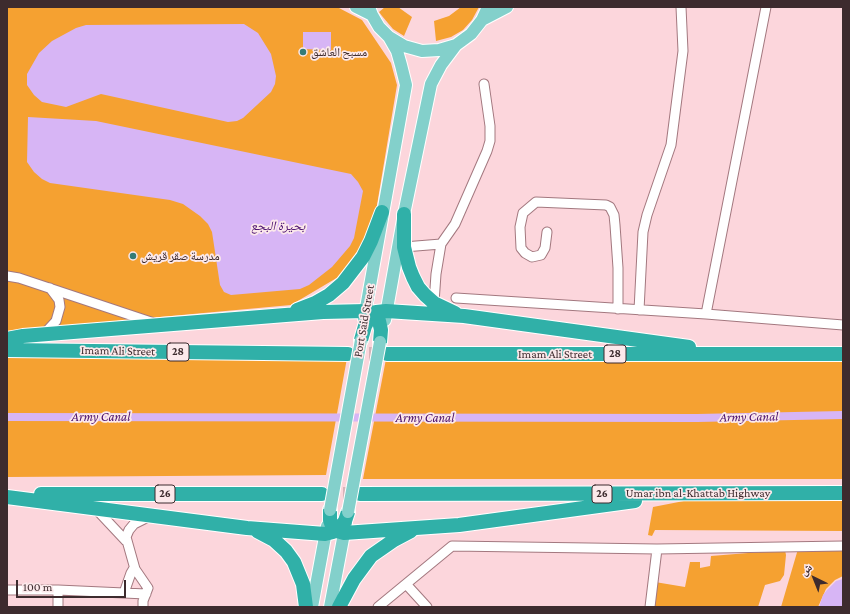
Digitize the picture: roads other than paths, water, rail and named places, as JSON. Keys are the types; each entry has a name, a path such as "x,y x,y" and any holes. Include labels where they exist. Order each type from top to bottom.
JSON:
{"highway":[{"path":"278,316 315,303 329,295 343,283 362,257 371,241 382,212"},
{"path":"404,214 404,247 409,267 418,287 434,303 464,316"},
{"path":"7,339 44,334 278,316 464,316 633,338 737,354"},
{"path":"361,340 364,326 374,316"},
{"path":"374,316 381,330 384,348"},
{"name":"Imam Ali Street","path":"384,348 737,354 843,354"},
{"name":"Imam Ali Street","path":"7,350 348,354"},
{"name":"Umar ibn al-Khattab Highway","path":"360,494 684,494 735,492 843,493"},
{"name":"26","path":"7,494 322,494"},
{"path":"7,497 247,528 418,528 459,525 684,494"},
{"path":"330,510 330,520 337,527"},
{"path":"247,528 262,533 274,540 294,562 303,584 306,607"},
{"path":"339,607 354,579 371,556 394,540 418,528"}],"main road":[{"path":"356,7 370,11 379,27 389,37 404,46 422,51 439,50 456,44 471,34 482,20 488,7"},
{"path":"482,20 507,7"},
{"name":"Port Said Street","path":"374,316 382,212 406,85 396,51 389,37"},
{"name":"Port Said Street","path":"374,316 404,214 431,84 441,64 456,44"},
{"name":"Port Said Street","path":"330,510 361,340"},
{"name":"Port Said Street","path":"312,607 337,527 384,348"},
{"name":"Port Said Street","path":"330,607 337,527"}],"street":[{"path":"639,310 643,232 647,215 671,145 683,51 681,7"},
{"path":"706,314 766,7"},
{"path":"434,303 436,274 441,244 455,224 490,141 490,126 484,84"},
{"path":"547,232 546,248 541,255 532,257 525,253 521,248 520,227 523,213 536,202 606,205 610,207 614,215 615,225 618,268 618,309"},
{"path":"404,247 441,244"},
{"path":"7,276 19,278 161,325"},
{"path":"44,334 56,321 60,307 59,300 50,288"},
{"path":"456,298 706,314 843,325"},
{"path":"94,508 126,541"},
{"path":"143,607 143,601 148,586 134,568 126,541 127,533 131,526 152,515"},
{"path":"378,607 452,546 658,549 843,546"},
{"path":"650,607 658,549"},
{"path":"124,593 134,568"},
{"path":"406,584 427,607"},
{"path":"7,590 58,590 146,594"},
{"path":"58,590 58,607"}],"water":[{"path":"244,24 258,33 271,54 276,76 275,84 271,92 243,118 237,121 228,122 101,94 66,107 42,102 34,95 27,85 27,74 39,53 52,41 76,28 86,25"},
{"path":"303,32 331,32 331,50 303,49"},
{"name":"بحيرة البجع","path":"28,117 96,121 351,174 363,191 354,238 350,246 332,267 309,285 300,289 231,295 224,292 220,285 212,232 208,224 200,216 183,204 170,200 50,183 42,179 34,172 27,162"},
{"path":"843,579 843,607 819,607 823,595 827,590 836,581"}],"waterway":[{"name":"Army Canal","path":"7,417 697,418 843,415"}],"tunnel":[{"path":"348,354 387,354"},
{"path":"322,494 360,494"}],"place":[{"name":"مسبح العاشق","path":"303,52"},
{"name":"مدرسة صقر قريش","path":"133,256"}]}
